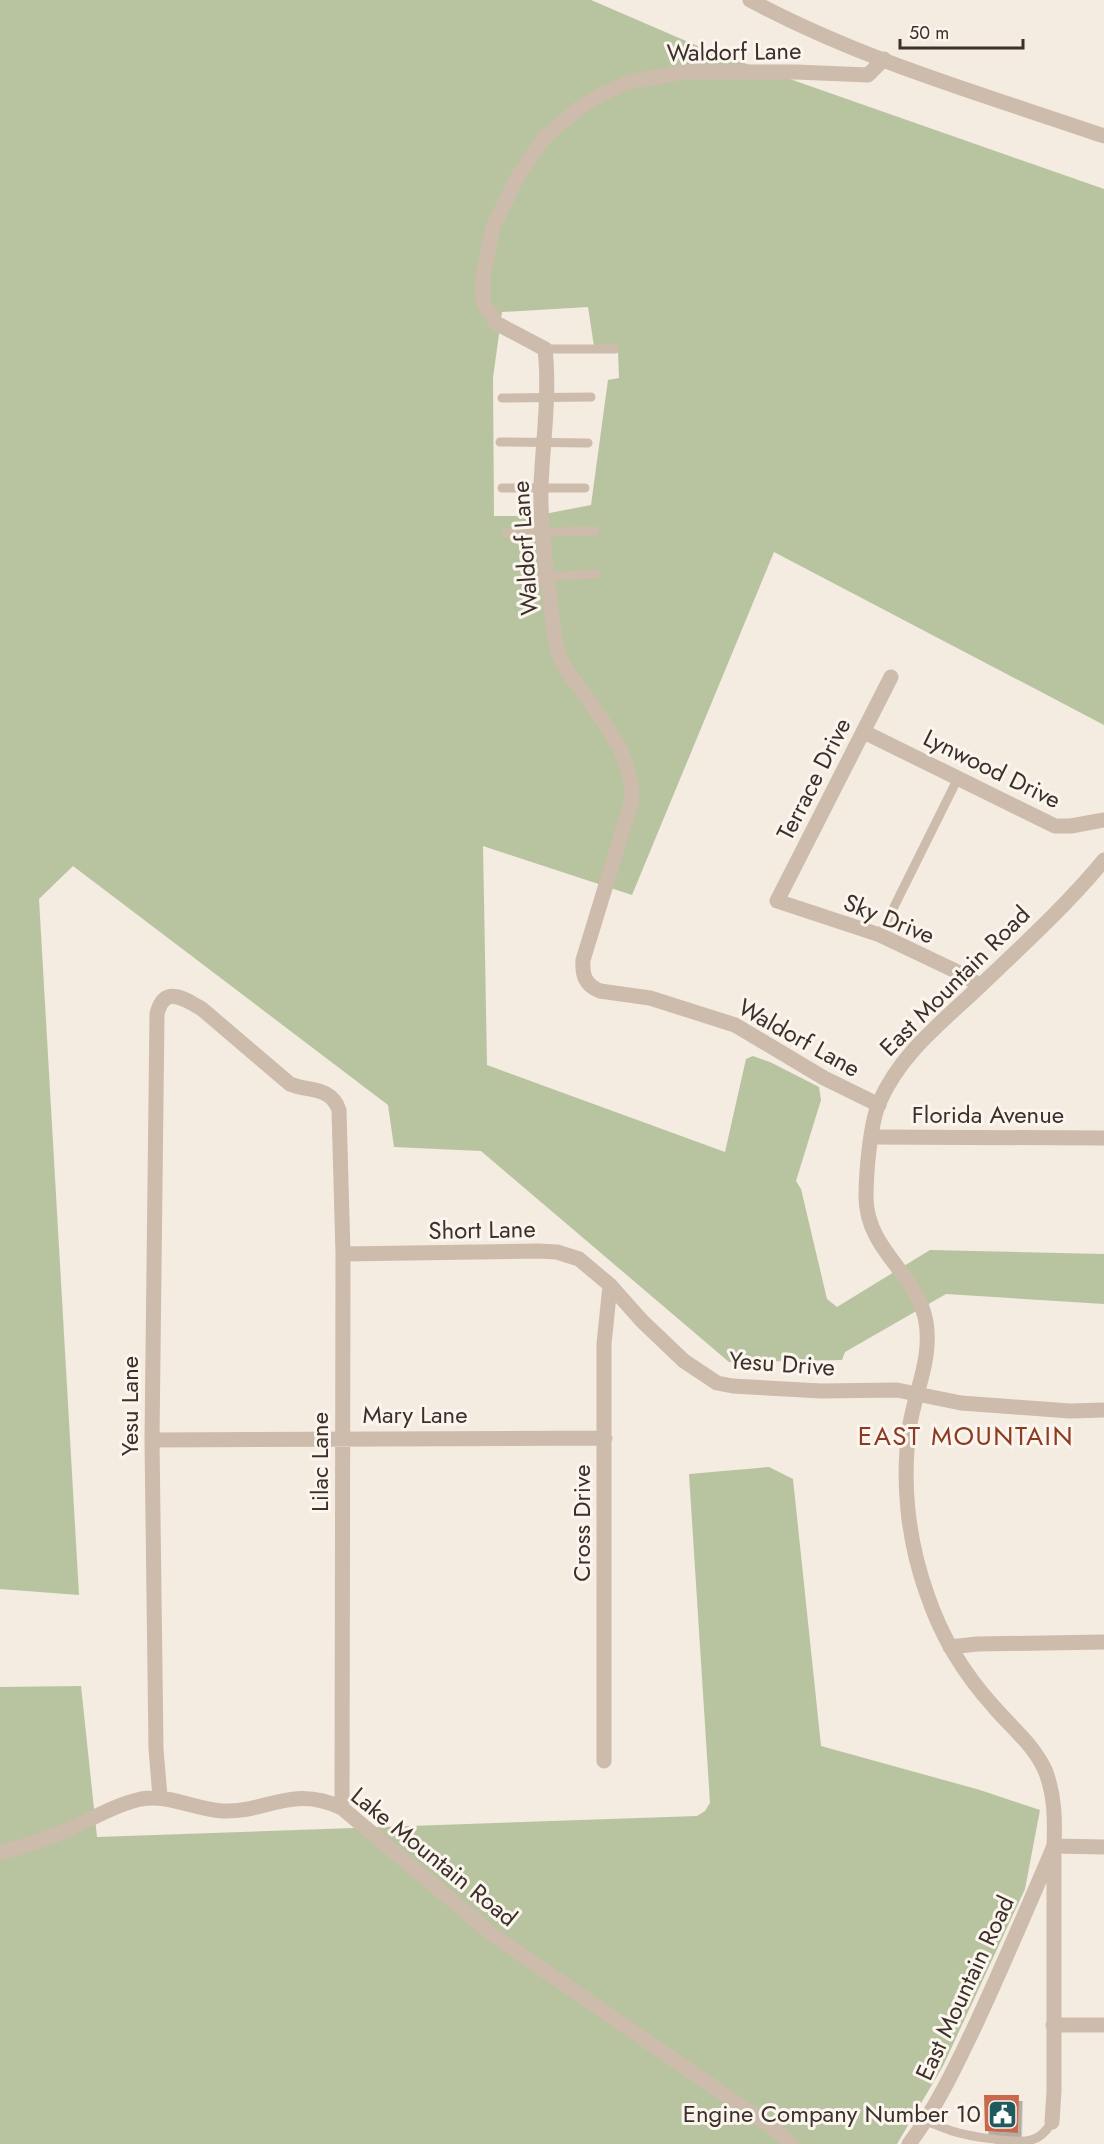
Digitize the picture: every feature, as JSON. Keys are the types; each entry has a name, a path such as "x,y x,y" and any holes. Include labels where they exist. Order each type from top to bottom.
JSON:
{"street":[{"path":"750,0 835,41 1104,136"},
{"name":"Waldorf Lane","path":"879,1104 832,1082 735,1025 650,998 600,991 584,979 583,960 632,800 632,786 627,763 620,747 565,669 559,654 542,533 541,487 548,374 545,349 496,322 483,302 483,277 493,227 518,176 543,138 579,108 602,94 629,82 684,72 868,75 884,59"},
{"name":"Terrace Drive","path":"777,902 891,677"},
{"name":"Lynwood Drive","path":"864,732 1055,826 1071,826 1104,820"},
{"name":"East Mountain Road","path":"1052,2122 1054,2091 1053,1799 1048,1779 1038,1758 1021,1734 993,1707 950,1647 930,1602 919,1568 908,1507 906,1470 908,1442 926,1359 926,1322 920,1301 873,1234 867,1217 866,1181 879,1104 893,1075 911,1051 1102,865"},
{"name":"Sky Drive","path":"777,902 880,935 964,975 980,986"},
{"name":"Yesu Lane","path":"160,1797 156,1749 152,1440 157,1014 161,1002 168,997 180,997 202,1009 290,1084 330,1095 337,1102 340,1116"},
{"name":"Lilac Lane","path":"340,1116 343,1254 342,1808"},
{"name":"Florida Avenue","path":"873,1137 1104,1138"},
{"name":"Short Lane","path":"343,1254 557,1252 579,1259 610,1285"},
{"name":"Yesu Drive","path":"610,1285 642,1321 684,1361 717,1383 821,1391 897,1390 961,1403 1070,1411 1104,1410"},
{"name":"Cross Drive","path":"604,1761 604,1344 610,1285"},
{"name":"Mary Lane","path":"152,1440 605,1438"},
{"path":"950,1647 988,1643 1104,1642"},
{"name":"Lake Mountain Road","path":"0,1852 65,1831 126,1804 160,1797 221,1811 245,1809 298,1798 326,1800 342,1808 493,1935 780,2133 791,2144"},
{"path":"1054,1846 1104,1846"},
{"name":"East Mountain Road","path":"909,2144 926,2121 956,2067 995,1984 1054,1846"},
{"path":"1053,2025 1104,2025"}],"lane":[{"path":"545,349 615,349"},
{"path":"502,398 591,397"},
{"path":"500,442 588,443"},
{"path":"502,488 585,488"},
{"path":"507,534 595,531"},
{"path":"523,578 596,574"},
{"path":"880,935 958,778"},
{"path":"926,2121 954,2132 1024,2141 1033,2140 1041,2135 1052,2122"}],"green space":[{"path":"0,0 591,0 707,50 1104,189 1104,725 774,552 632,895 483,846 487,1065 725,1152 746,1059 753,1056 770,1062 819,1087 821,1100 796,1181 801,1189 827,1299 837,1307 930,1250 1104,1254 1104,1304 946,1294 845,1352 842,1360 729,1362 481,1151 394,1147 388,1105 73,866 39,899 79,1595 0,1589","holes":["588,307 595,353 618,352 619,378 608,380 591,505 534,516 494,516 493,378 502,312"]},
{"path":"769,1467 793,1479 821,1746 980,1790 1040,1810 1025,1889 943,2066 897,2144 0,2144 0,1687 81,1686 97,1837 697,1816 705,1811 710,1803 689,1474"}],"building":[{"name":"Engine Company Number 10","path":"984,2095 1019,2095 1018,2133 985,2131"}],"place":[{"name":"Engine Company Number 10","path":"1002,2114"}],"district":[{"name":"EAST MOUNTAIN","path":"966,1436"}]}
